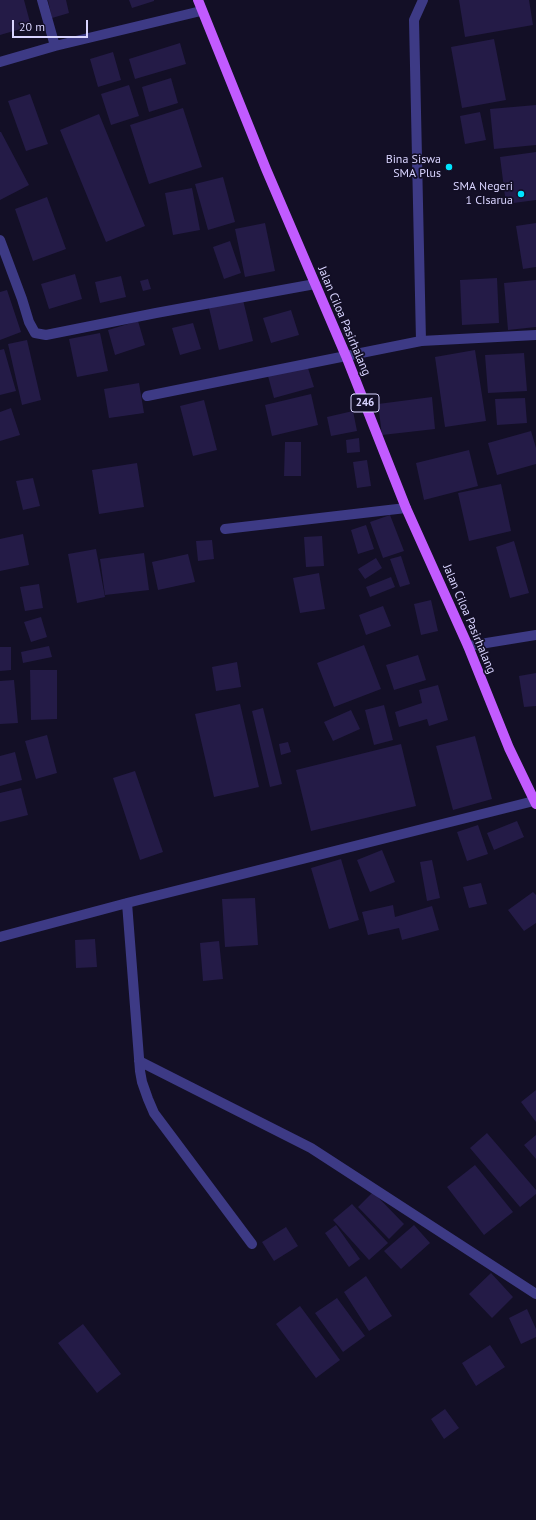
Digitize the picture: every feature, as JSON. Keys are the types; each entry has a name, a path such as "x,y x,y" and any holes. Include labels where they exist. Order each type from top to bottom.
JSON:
{"main road":[{"name":"Jalan Ciloa Pasirhalang","path":"198,0 201,11 266,169 346,356 406,508 468,646 509,748 535,802"}],"street":[{"path":"42,0 55,46"},
{"path":"421,341 414,20 423,0"},
{"path":"0,62 55,46 201,11"},
{"path":"0,240 29,322 35,333 46,335 315,284"},
{"path":"147,396 421,341 536,335"},
{"path":"224,529 406,508"},
{"path":"468,646 536,635"},
{"path":"0,938 127,903 535,802"},
{"path":"127,903 142,1082 148,1099 154,1113 252,1244"},
{"path":"140,1061 311,1148 536,1294"}],"building":[{"path":"0,0 24,0 31,26 0,35"},
{"path":"48,0 66,0 69,13 52,18"},
{"path":"129,0 154,0 154,1 132,8"},
{"path":"459,0 529,0 533,25 465,37"},
{"path":"494,39 506,100 462,108 451,47"},
{"path":"180,43 186,64 135,79 129,59"},
{"path":"113,52 121,80 98,87 90,59"},
{"path":"171,78 178,103 149,112 142,87"},
{"path":"129,85 139,116 111,125 101,94"},
{"path":"30,94 48,144 26,151 8,101"},
{"path":"536,105 536,145 494,149 490,109"},
{"path":"183,108 202,167 149,184 130,125"},
{"path":"480,112 486,140 465,144 460,116"},
{"path":"99,114 145,226 106,242 60,130"},
{"path":"0,132 29,185 0,200"},
{"path":"536,152 536,200 506,204 500,157"},
{"path":"223,177 235,222 208,230 195,184"},
{"path":"192,188 200,230 173,235 165,193"},
{"path":"47,197 66,249 33,261 15,209"},
{"path":"265,223 275,271 245,277 235,229"},
{"path":"536,223 536,267 523,269 516,226"},
{"path":"230,241 241,273 224,279 213,247"},
{"path":"75,274 82,299 49,309 41,284"},
{"path":"121,276 126,297 100,303 95,282"},
{"path":"497,278 499,323 462,325 460,280"},
{"path":"148,279 151,289 143,291 140,281"},
{"path":"536,280 536,327 508,330 504,283"},
{"path":"7,290 21,332 0,340 0,292"},
{"path":"243,300 253,341 219,350 209,308"},
{"path":"291,310 299,335 271,343 263,318"},
{"path":"138,321 145,345 115,355 108,330"},
{"path":"193,323 201,349 180,355 172,328"},
{"path":"100,333 108,371 77,377 69,339"},
{"path":"27,340 41,400 22,405 8,344"},
{"path":"4,349 16,391 0,395 0,350"},
{"path":"475,350 486,421 445,427 435,357"},
{"path":"524,353 527,391 488,393 485,355"},
{"path":"307,365 314,387 274,398 268,376"},
{"path":"139,383 144,413 109,418 104,389"},
{"path":"311,394 318,425 272,436 265,405"},
{"path":"432,397 435,429 382,435 378,404"},
{"path":"525,398 527,423 497,425 495,399"},
{"path":"204,400 217,450 193,456 180,406"},
{"path":"11,408 20,435 0,441 0,412"},
{"path":"353,411 357,431 331,436 327,417"},
{"path":"531,431 536,448 536,464 497,475 488,443"},
{"path":"359,438 360,452 347,453 346,440"},
{"path":"285,442 301,442 301,476 284,476"},
{"path":"469,450 478,486 424,500 416,463"},
{"path":"367,460 371,486 357,488 353,462"},
{"path":"137,463 144,507 99,514 92,470"},
{"path":"33,478 40,506 23,510 16,481"},
{"path":"501,484 511,531 469,541 458,493"},
{"path":"390,515 404,551 383,558 370,522"},
{"path":"366,525 374,549 358,554 351,530"},
{"path":"23,534 29,565 0,571 0,539"},
{"path":"322,536 324,566 306,567 304,537"},
{"path":"212,540 214,559 198,561 196,541"},
{"path":"514,541 529,593 510,598 496,547"},
{"path":"96,549 105,597 77,603 68,554"},
{"path":"144,553 149,590 105,595 100,559"},
{"path":"188,554 195,582 158,590 152,562"},
{"path":"401,556 410,584 400,587 390,559"},
{"path":"376,558 382,568 365,579 358,569"},
{"path":"319,573 325,609 300,613 293,578"},
{"path":"391,577 395,587 370,597 366,587"},
{"path":"39,584 43,608 25,611 20,587"},
{"path":"431,600 438,631 421,635 414,604"},
{"path":"383,606 391,626 366,635 359,615"},
{"path":"41,617 47,637 31,642 24,622"},
{"path":"364,645 381,689 334,707 317,663"},
{"path":"49,646 52,657 23,663 21,652"},
{"path":"0,647 11,647 11,670 0,671"},
{"path":"418,655 426,680 394,690 386,665"},
{"path":"237,662 241,687 216,691 212,667"},
{"path":"30,670 57,670 57,719 31,720"},
{"path":"536,673 536,706 524,707 519,676"},
{"path":"14,680 18,723 0,724 0,681"},
{"path":"438,685 448,720 429,726 427,719 399,727 395,712 422,703 419,690"},
{"path":"240,704 259,787 214,797 195,714"},
{"path":"384,705 393,740 374,745 365,710"},
{"path":"263,708 282,784 270,787 252,711"},
{"path":"351,710 360,729 333,741 324,722"},
{"path":"47,735 57,773 36,779 25,741"},
{"path":"475,736 492,799 453,810 436,746"},
{"path":"288,742 291,752 281,755 279,744"},
{"path":"401,744 416,806 311,831 296,770"},
{"path":"15,752 22,780 0,786 0,756"},
{"path":"135,771 163,852 140,860 113,778"},
{"path":"21,788 28,815 0,822 0,793"},
{"path":"517,821 524,837 494,850 487,833"},
{"path":"478,825 488,854 467,861 457,832"},
{"path":"382,850 395,882 370,892 357,860"},
{"path":"341,859 359,920 329,929 311,868"},
{"path":"432,860 440,898 427,901 420,862"},
{"path":"481,883 487,904 469,908 463,887"},
{"path":"533,892 536,895 536,923 524,931 508,910"},
{"path":"255,898 258,945 225,947 222,899"},
{"path":"393,905 395,917 432,906 439,930 402,940 399,928 368,935 362,912"},
{"path":"95,939 97,967 76,968 75,940"},
{"path":"219,941 223,979 203,981 200,943"},
{"path":"536,1090 536,1122 521,1102"},
{"path":"487,1133 536,1190 536,1194 520,1207 470,1148"},
{"path":"536,1135 536,1159 524,1145"},
{"path":"475,1165 513,1212 484,1235 447,1187"},
{"path":"373,1192 404,1224 389,1239 358,1207"},
{"path":"352,1204 388,1243 369,1260 333,1220"},
{"path":"336,1225 360,1259 349,1267 325,1233"},
{"path":"414,1225 430,1243 401,1269 384,1251"},
{"path":"286,1227 298,1246 274,1261 262,1242"},
{"path":"491,1273 513,1297 492,1318 469,1294"},
{"path":"366,1276 392,1316 369,1331 344,1292"},
{"path":"337,1298 365,1336 343,1352 315,1313"},
{"path":"300,1306 340,1360 316,1378 276,1324"},
{"path":"527,1309 536,1329 536,1337 521,1344 509,1318"},
{"path":"83,1324 121,1374 97,1393 58,1343"},
{"path":"490,1345 505,1367 476,1386 462,1363"},
{"path":"445,1409 459,1428 444,1439 431,1419"}],"place":[{"name":"Bina Siswa SMA Plus","path":"449,167"},
{"name":"SMA Negeri 1 CIsarua","path":"521,194"}]}
